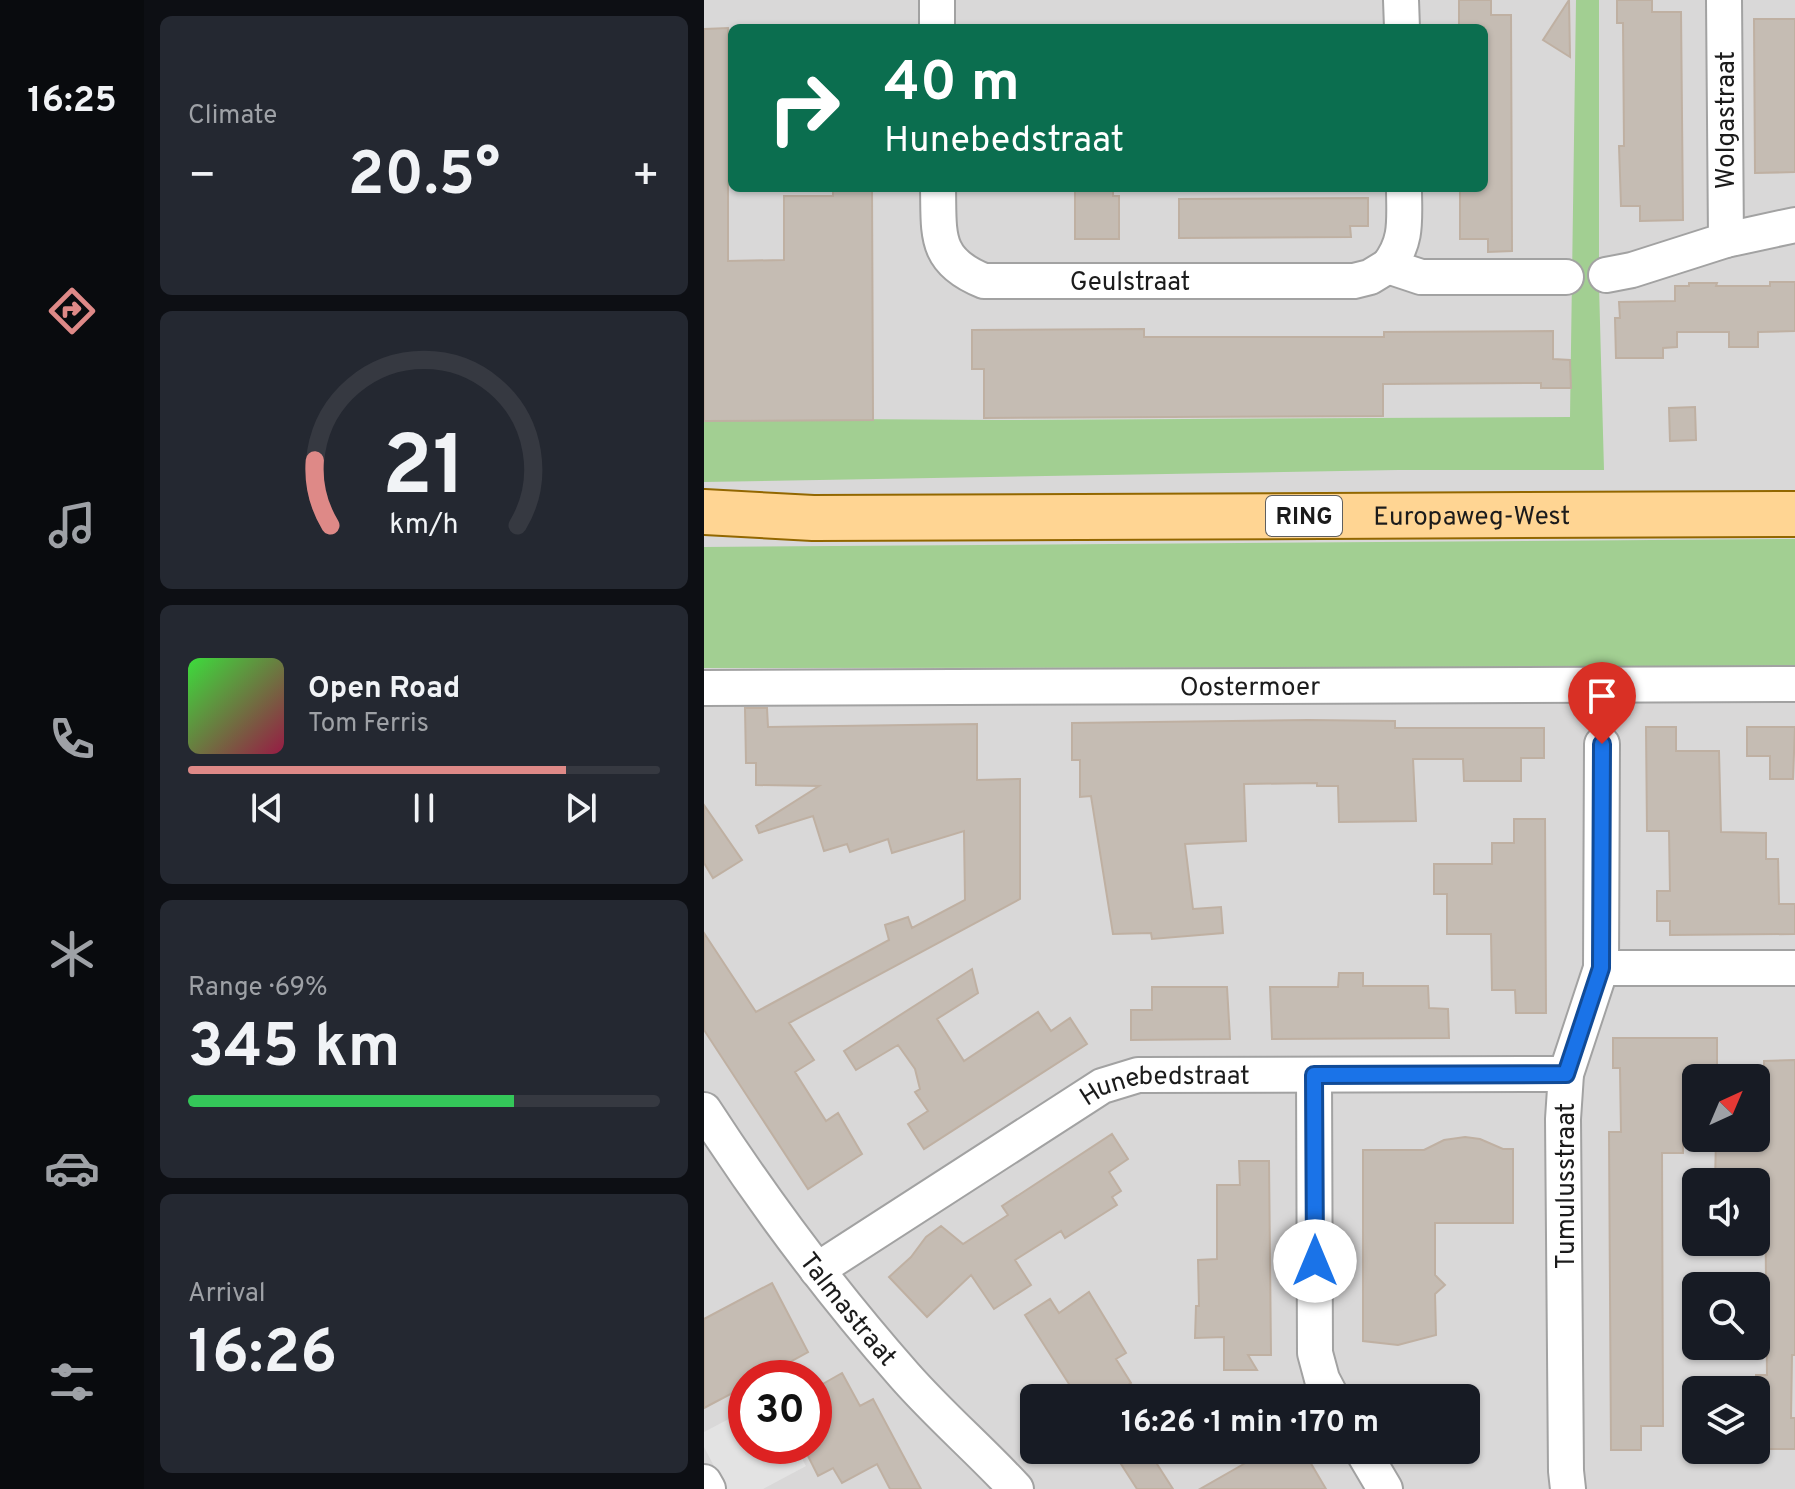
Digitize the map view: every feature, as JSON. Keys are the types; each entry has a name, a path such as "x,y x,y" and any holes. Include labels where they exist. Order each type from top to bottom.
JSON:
{"main road":[{"name":"Europaweg-West","path":"704,512 813,518 1795,514"},
{"name":"Europaweg-West","path":"704,526 813,518"}],"street":[{"path":"937,0 937,24"},
{"path":"1401,0 1402,24"},
{"name":"Wolgastraat","path":"1724,0 1726,240"},
{"name":"Geulstraat","path":"938,192 939,239 945,255 967,274 984,281 1354,281 1370,277 1388,266"},
{"path":"1404,192 1401,248 1388,266 1421,277 1566,277"},
{"path":"1606,275 1632,270 1726,240 1795,225"},
{"name":"Oostermoer","path":"704,688 1795,684"},
{"name":"Tumulusstraat","path":"1568,1489 1563,1119 1566,1074 1601,968 1602,744"},
{"path":"1601,968 1795,968"},
{"name":"Hunebedstraat","path":"817,1270 1102,1086 1118,1080 1138,1075 1566,1074"},
{"path":"1314,1075 1315,1353 1325,1384"},
{"name":"Talmastraat","path":"704,1110 757,1191 817,1270 906,1378 1016,1489"},
{"path":"1370,1464 1385,1489"},
{"path":"704,1482 708,1489"}],"shaded area":[{"path":"704,0 1795,0 1795,1489 704,1489"},
{"path":"728,1419 728,1464 806,1466 763,1489 726,1489 704,1447 704,1432"}],"green space":[{"path":"1576,0 1599,0 1599,286 1604,470 1398,470 704,482 704,418 1570,417"},
{"path":"1795,539 1795,667 704,668 704,547"}],"building":[{"path":"1459,0 1491,0 1491,15 1511,15 1512,251 1488,252 1488,239 1460,239 1460,192 1488,192 1488,24 1459,24"},
{"path":"1569,0 1570,57 1543,40"},
{"path":"1617,0 1652,0 1652,12 1681,12 1683,220 1640,221 1640,206 1621,206 1619,146 1624,146 1623,23 1617,23"},
{"path":"1754,19 1795,19 1795,172 1755,173"},
{"path":"728,28 728,261 784,260 784,196 872,192 873,420 704,421 704,29"},
{"path":"1075,192 1113,192 1113,196 1119,196 1119,239 1075,239"},
{"path":"1368,198 1368,226 1350,226 1351,237 1179,238 1179,199"},
{"path":"1770,282 1795,282 1795,331 1758,332 1758,347 1729,347 1729,332 1677,332 1677,347 1663,348 1663,358 1616,358 1615,318 1620,318 1619,302 1675,301 1675,286 1689,286 1689,283 1770,286"},
{"path":"1144,329 1144,337 1384,337 1384,332 1553,331 1553,359 1570,360 1571,388 1541,388 1541,383 1383,384 1383,416 984,418 984,369 972,369 972,330"},
{"path":"1695,407 1696,440 1670,441 1669,408"},
{"path":"745,708 767,708 768,727 977,724 977,780 1020,779 1020,899 789,1023 814,1060 795,1072 826,1121 838,1113 862,1154 808,1189 704,1030 704,933 756,1012 889,940 885,925 908,917 912,928 965,900 964,831 892,853 888,839 850,852 847,844 824,851 813,816 759,833 756,826 819,786 756,785 756,763 746,763"},
{"path":"1395,721 1395,728 1544,728 1544,758 1521,758 1521,781 1464,781 1463,759 1413,759 1416,821 1339,822 1338,786 1317,786 1317,783 1244,784 1246,841 1185,844 1193,909 1221,907 1223,933 1152,939 1151,933 1113,934 1091,796 1080,797 1080,760 1072,760 1072,723"},
{"path":"1646,727 1676,727 1676,751 1719,751 1721,832 1766,833 1766,859 1778,859 1779,904 1795,904 1795,934 1670,935 1670,921 1657,921 1657,891 1670,891 1669,831 1647,831"},
{"path":"1747,727 1795,727 1793,779 1770,779 1770,756 1747,756"},
{"path":"704,805 742,860 713,878 704,863"},
{"path":"1514,819 1545,819 1546,1013 1516,1013 1515,990 1492,990 1491,934 1447,934 1447,894 1434,894 1434,864 1492,864 1492,843 1514,843"},
{"path":"972,969 978,993 937,1019 964,1061 1038,1012 1051,1031 1070,1018 1087,1044 924,1149 908,1124 928,1111 915,1092 920,1089 915,1069 898,1045 856,1070 844,1051"},
{"path":"1339,973 1363,973 1363,986 1428,986 1429,1008 1448,1009 1449,1038 1272,1039 1270,987 1338,987"},
{"path":"1152,987 1227,987 1230,1039 1131,1040 1131,1010 1152,1010"},
{"path":"1613,1038 1717,1038 1717,1064 1682,1064 1683,1153 1662,1153 1663,1426 1641,1426 1641,1450 1611,1450 1609,1132 1621,1132 1620,1068 1613,1068"},
{"path":"1795,1060 1795,1355 1792,1355 1791,1418 1795,1418 1795,1449 1770,1449 1770,1376 1756,1376 1767,1375 1767,1360 1770,1360 1770,1272 1766,1272 1766,1256 1770,1256 1770,1168 1715,1168 1716,1152 1770,1152 1770,1064 1764,1064 1764,1061"},
{"path":"1112,1134 1128,1159 1109,1172 1121,1191 1112,1197 1117,1205 1065,1238 1061,1231 1015,1260 1031,1285 994,1309 971,1275 927,1317 889,1277 911,1257 926,1237 941,1226 963,1244 1008,1215 1002,1206"},
{"path":"1465,1137 1480,1139 1503,1149 1513,1149 1513,1223 1435,1223 1435,1275 1445,1285 1435,1294 1436,1335 1398,1345 1363,1341 1363,1150 1424,1150 1444,1140"},
{"path":"1239,1161 1269,1161 1271,1355 1248,1355 1257,1370 1224,1370 1224,1337 1195,1338 1196,1306 1199,1306 1198,1260 1217,1259 1217,1185 1240,1185"},
{"path":"772,1283 808,1352 794,1360 728,1360 728,1395 704,1408 704,1319"},
{"path":"1089,1292 1126,1353 1116,1359 1131,1383 1069,1384 1025,1315 1050,1299 1059,1313"},
{"path":"842,1373 860,1406 873,1399 921,1489 890,1489 877,1464 842,1483 833,1468 818,1476 812,1464 832,1464 832,1379"},
{"path":"1121,1464 1157,1464 1173,1489 1137,1489"},
{"path":"1244,1464 1311,1464 1326,1489 1200,1489"}],"route":[{"path":"1315,1261 1314,1075 1566,1074 1601,968 1602,744"}]}
